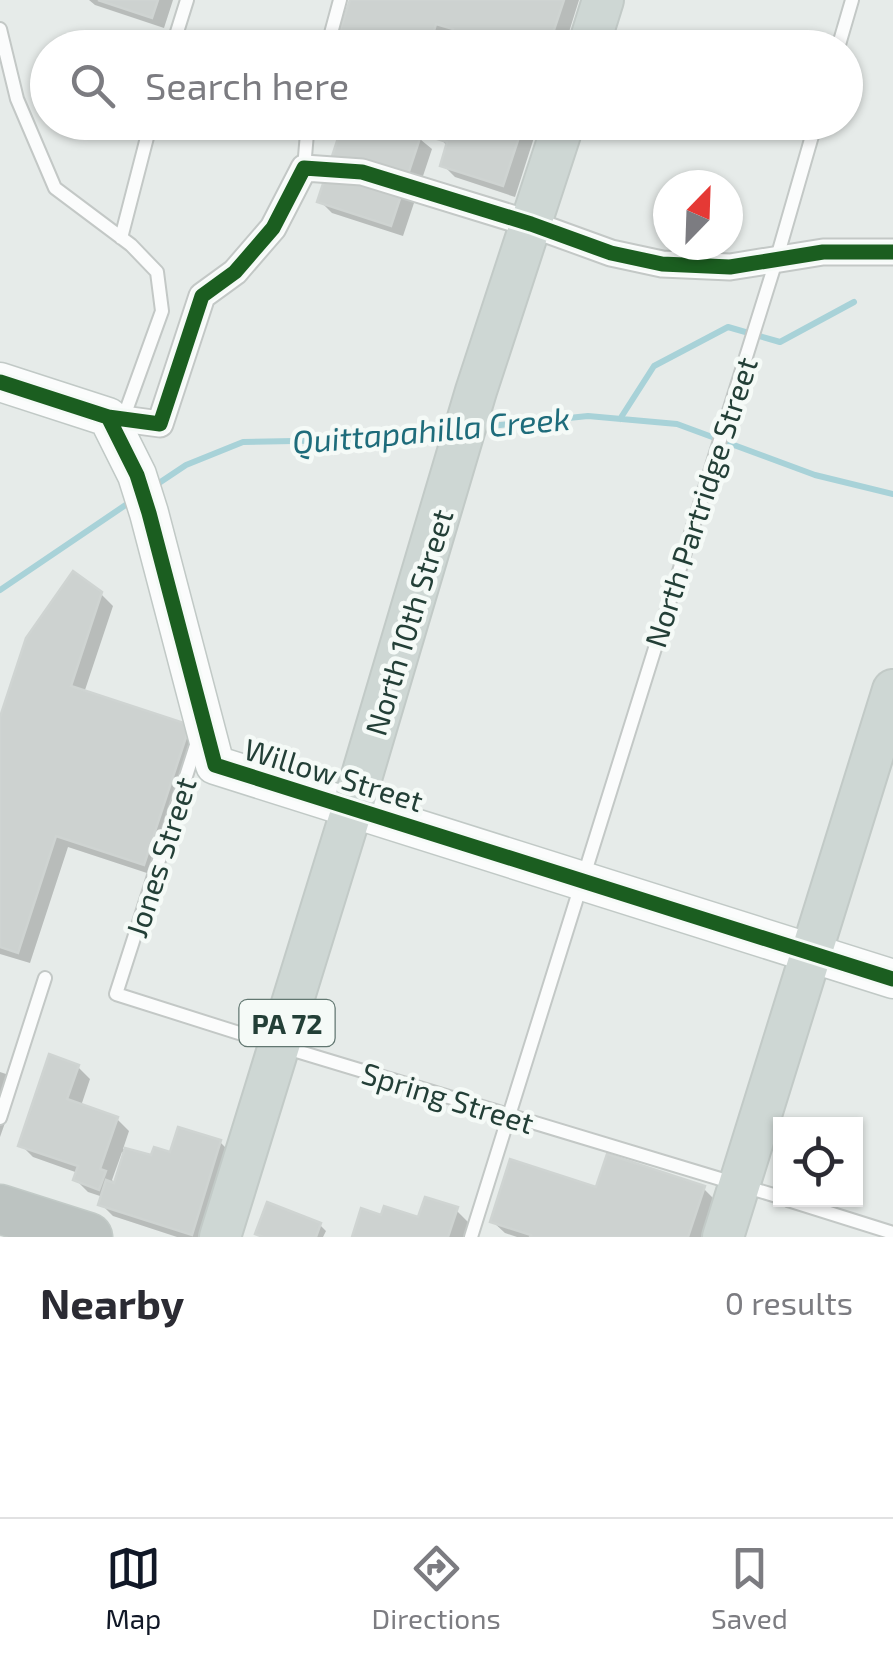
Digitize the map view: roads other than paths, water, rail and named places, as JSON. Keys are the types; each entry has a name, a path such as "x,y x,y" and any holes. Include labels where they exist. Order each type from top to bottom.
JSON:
{"highway":[{"path":"0,1209 88,1237"}],"main road":[{"path":"594,30 603,0"},
{"name":"North 10th Street","path":"220,1237 476,391 558,140"},
{"path":"722,1237 893,690"}],"street":[{"path":"0,382 116,418 160,424 202,296 235,272 274,228 304,168 362,172 532,224 611,254 662,264 730,267 823,252 893,252"},
{"name":"Willow Street","path":"116,418 149,513 214,765 893,979"}],"lane":[{"path":"178,30 187,0"},
{"path":"332,30 340,0"},
{"path":"843,30 852,0"},
{"path":"0,28 18,99 30,128"},
{"path":"35,140 55,188 131,245 157,272 162,311 116,418"},
{"path":"121,238 146,140"},
{"path":"304,168 306,140"},
{"name":"North Partridge Street","path":"471,1237 811,140"},
{"name":"Jones Street","path":"116,994 204,720"},
{"path":"0,1118 44,978"},
{"name":"Spring Street","path":"116,994 773,1195"},
{"name":"Spring Street","path":"811,1207 893,1234"}],"waterway":[{"path":"620,419 654,366 728,327 780,342 854,302"},
{"name":"Quittapahilla Creek","path":"481,427 588,416 677,424 815,475 893,494"},
{"name":"Quittapahilla Creek","path":"153,487 186,465 243,442 347,440 449,430"},
{"name":"Quittapahilla Creek","path":"0,590 130,502"}]}
